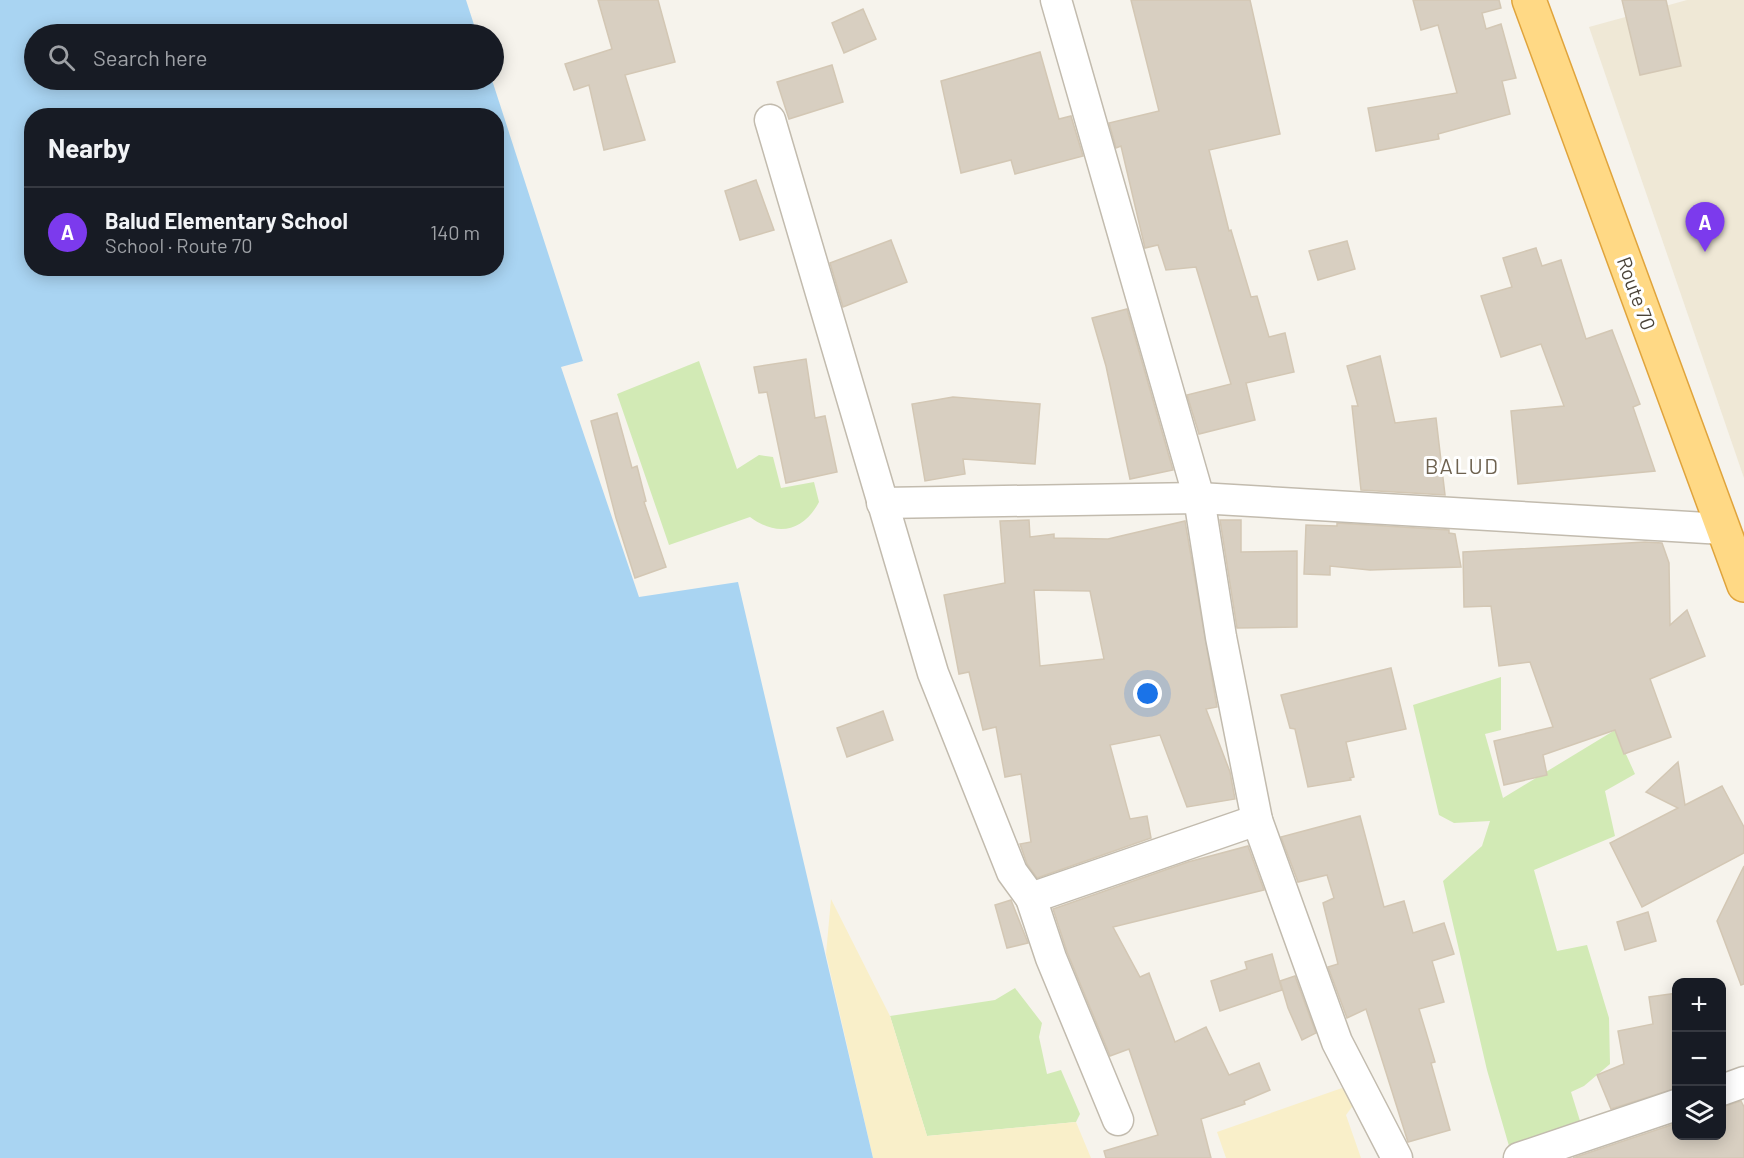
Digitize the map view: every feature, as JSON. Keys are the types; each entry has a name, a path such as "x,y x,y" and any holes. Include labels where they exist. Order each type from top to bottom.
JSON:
{"highway":[{"name":"Route 70","path":"1529,0 1744,585"}],"street":[{"path":"1056,0 1199,498 1221,637 1257,820 1337,1042 1397,1158"},
{"path":"770,120 933,673 1012,872 1031,898 1051,958 1118,1120"},
{"path":"882,503 1199,498 1724,529"},
{"path":"1031,898 1257,820"},
{"path":"1726,1089 1744,1082"},
{"path":"1519,1158 1672,1107"}],"shaded area":[{"path":"1687,0 1744,0 1744,478 1589,27"}],"green space":[{"path":"699,361 737,469 759,455 773,457 781,488 814,482 819,502 805,520 789,528 779,529 750,517 669,545 617,394"},
{"path":"1501,677 1501,730 1485,734 1503,798 1615,730 1635,774 1605,791 1615,836 1534,870 1557,951 1587,945 1609,1018 1610,1064 1584,1086 1571,1092 1581,1124 1509,1146 1487,1070 1443,881 1482,846 1490,821 1454,823 1439,815 1413,705"},
{"path":"1015,988 1042,1023 1039,1037 1047,1074 1061,1070 1080,1114 1076,1122 927,1136 890,1016 995,1000"}],"sand":[{"path":"831,899 890,1016 927,1136 1076,1122 1091,1158 873,1158 826,954"},
{"path":"1342,1088 1357,1100 1346,1115 1361,1158 1226,1158 1217,1132"}],"water":[{"path":"0,0 466,0 474,24 24,24 24,90 495,90 501,108 24,108 24,276 504,276 504,117 583,361 561,367 639,597 738,582 873,1158 0,1158"}],"building":[{"path":"598,0 658,0 675,62 625,75 645,140 604,150 589,85 574,90 565,64 612,49"},
{"path":"1131,0 1250,0 1280,134 1209,150 1229,231 1231,230 1251,297 1257,296 1269,337 1285,333 1294,372 1246,383 1255,420 1199,434 1187,395 1231,384 1196,267 1166,270 1158,245 1145,248 1121,146 1116,148 1109,123 1159,111"},
{"path":"1413,0 1499,0 1501,8 1482,13 1486,29 1501,24 1516,78 1502,81 1510,114 1438,134 1439,139 1376,151 1368,108 1457,93 1438,25 1421,30"},
{"path":"1622,0 1666,0 1681,66 1640,75"},
{"path":"863,9 876,39 844,53 832,23"},
{"path":"1040,52 1059,119 1071,116 1083,156 1015,174 1011,160 961,173 941,81"},
{"path":"832,65 843,102 789,119 777,82"},
{"path":"756,180 774,230 740,240 725,191"},
{"path":"891,240 907,282 843,307 830,263"},
{"path":"1347,241 1355,269 1318,280 1309,251"},
{"path":"1536,248 1542,266 1561,260 1586,339 1612,330 1640,404 1633,407 1655,471 1518,484 1511,411 1564,406 1541,344 1501,357 1481,296 1512,287 1503,258"},
{"path":"1127,309 1173,470 1130,479 1106,366 1092,318"},
{"path":"1380,356 1395,423 1436,418 1445,495 1361,490 1352,406 1358,406 1347,366"},
{"path":"806,359 815,418 825,416 837,472 786,483 767,392 759,393 754,367"},
{"path":"953,397 1040,404 1035,464 963,459 965,474 925,481 912,404"},
{"path":"617,413 632,468 637,466 646,501 644,502 666,567 635,578 616,518 591,421"},
{"path":"1029,520 1030,537 1054,534 1054,538 1108,539 1185,521 1217,707 1206,709 1230,772 1235,799 1187,807 1160,735 1110,745 1130,819 1147,816 1151,838 1037,878 1027,864 1020,844 1031,842 1021,774 1005,777 996,727 983,730 969,672 959,674 944,595 1005,583 1000,521","holes":["1034,590 1090,591 1104,659 1040,666"]},
{"path":"1220,520 1241,520 1241,552 1297,551 1297,627 1237,628"},
{"path":"1337,523 1449,530 1449,533 1455,534 1461,567 1370,570 1330,566 1330,575 1304,574 1306,525 1337,526"},
{"path":"1662,543 1669,563 1670,625 1687,610 1705,656 1650,679 1671,737 1624,754 1615,730 1543,755 1547,775 1504,785 1494,741 1553,727 1530,662 1499,666 1491,606 1464,607 1463,552"},
{"path":"1391,668 1406,729 1346,742 1354,777 1350,778 1351,780 1308,787 1295,729 1290,728 1281,695"},
{"path":"883,711 893,740 847,757 837,728"},
{"path":"1678,762 1685,805 1722,786 1744,827 1744,853 1642,907 1610,843 1678,808 1646,792"},
{"path":"1360,816 1384,907 1404,901 1413,933 1444,923 1454,954 1432,961 1444,1002 1419,1009 1435,1062 1431,1063 1450,1130 1408,1142 1366,1009 1347,1018 1328,967 1338,964 1323,903 1334,898 1327,875 1298,882 1281,837"},
{"path":"1248,846 1264,890 1113,927 1140,977 1149,973 1175,1042 1206,1027 1229,1075 1259,1063 1270,1090 1244,1101 1245,1104 1201,1119 1211,1158 1106,1158 1104,1151 1158,1135 1129,1049 1110,1056 1067,952 1053,909 1188,862"},
{"path":"1744,866 1744,984 1741,985 1717,921"},
{"path":"1011,900 1028,943 1007,948 995,905"},
{"path":"1648,912 1656,941 1625,950 1617,922"},
{"path":"1272,954 1282,990 1220,1011 1211,981 1247,969 1245,962"},
{"path":"1295,976 1316,1033 1302,1040 1288,1008 1280,981"},
{"path":"1672,994 1672,1090 1611,1109 1597,1075 1624,1064 1618,1031 1653,1024 1649,997"},
{"path":"1741,1101 1744,1107 1744,1158 1573,1158 1672,1125 1672,1140 1726,1140 1726,1106"}],"place":[{"name":"Balud Elementary School","path":"1705,252"}],"district":[{"name":"BALUD","path":"1462,465"}]}
